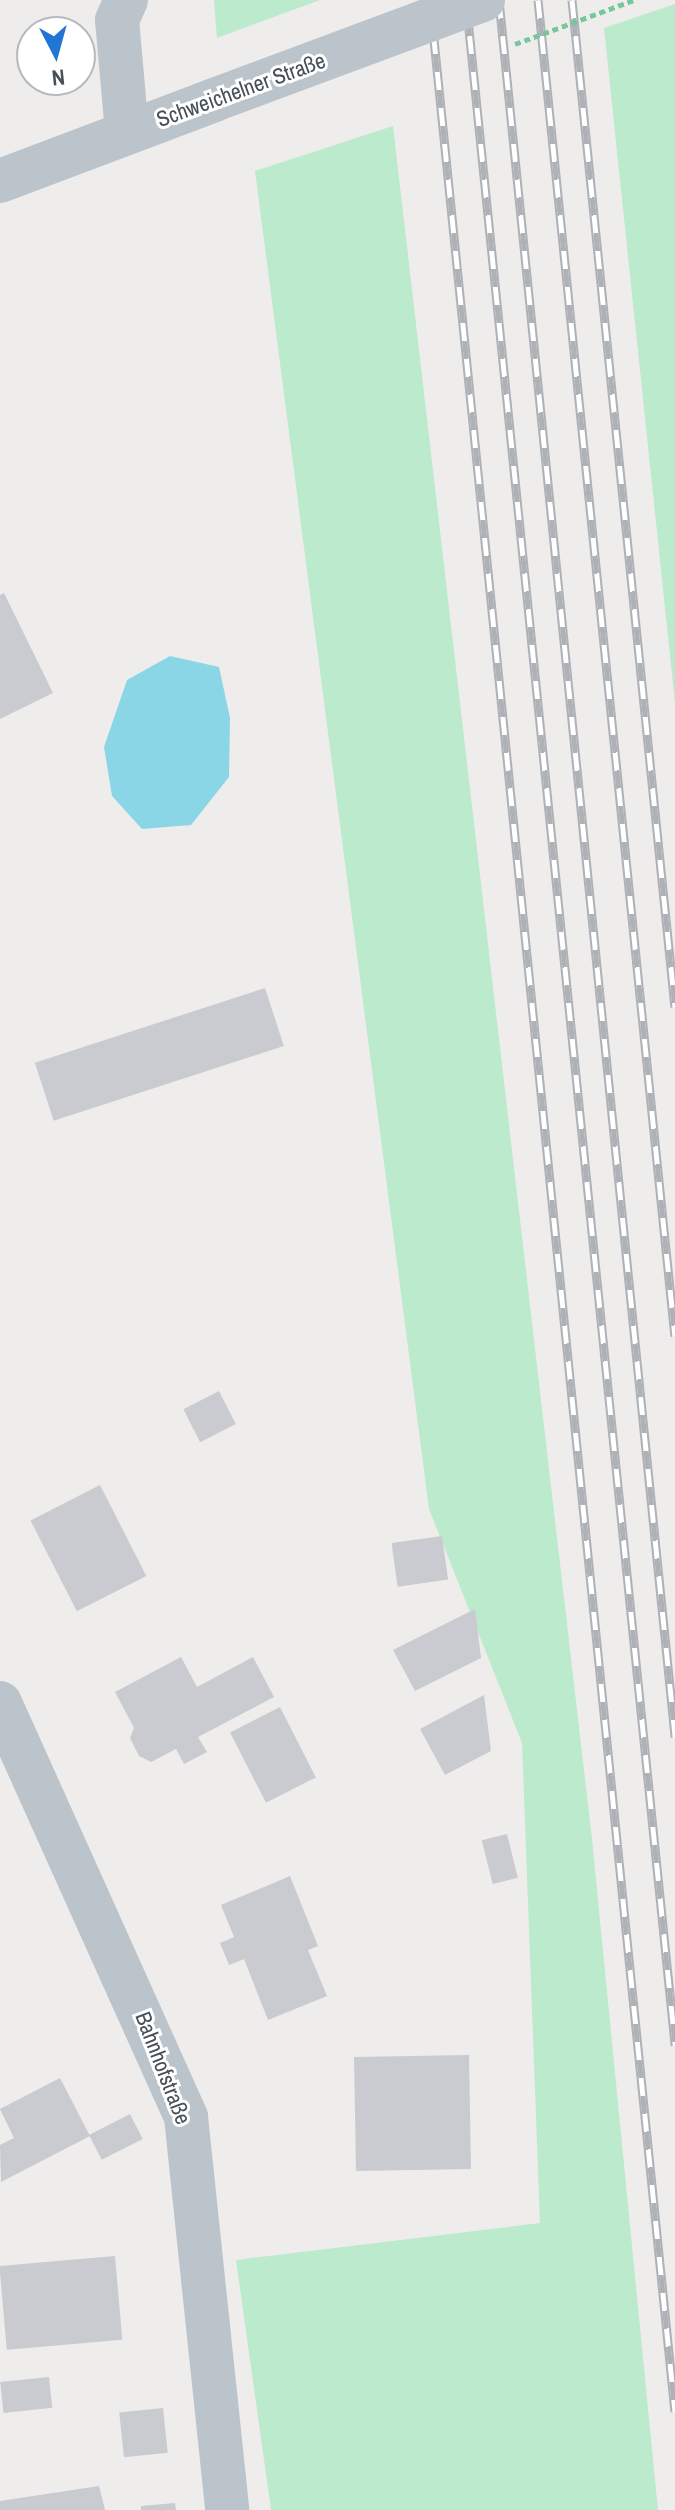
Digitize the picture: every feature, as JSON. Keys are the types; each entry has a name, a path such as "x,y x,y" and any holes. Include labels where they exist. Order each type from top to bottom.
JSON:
{"street":[{"path":"126,0 117,20 127,131"},
{"name":"Schweichelner Straße","path":"0,181 483,0"},
{"name":"Bahnhofstraße","path":"0,1703 186,2117 227,2510"}],"green space":[{"path":"214,0 320,0 217,38"},
{"path":"675,4 675,703 604,28"},
{"path":"393,126 592,1839 658,2510 271,2510 236,2260 540,2223 522,1743 429,1509 255,171"}],"water":[{"path":"170,656 219,667 230,718 229,777 191,825 142,829 112,796 104,747 127,680"}],"building":[{"path":"4,593 53,693 0,719 0,595"},
{"path":"265,988 284,1046 54,1121 35,1063"},
{"path":"219,1391 236,1424 200,1442 183,1409"},
{"path":"100,1485 146,1576 77,1611 31,1520"},
{"path":"442,1536 448,1580 398,1587 391,1543"},
{"path":"475,1609 481,1658 415,1691 393,1650"},
{"path":"181,1657 197,1687 253,1657 274,1697 198,1737 207,1752 184,1764 176,1749 151,1762 139,1756 130,1738 134,1728 115,1692"},
{"path":"484,1695 491,1751 445,1775 420,1729"},
{"path":"280,1707 316,1777 266,1803 230,1732"},
{"path":"507,1834 518,1878 493,1884 482,1840"},
{"path":"290,1876 318,1946 308,1950 327,1996 268,2020 244,1959 229,1965 220,1943 234,1937 221,1905"},
{"path":"469,2055 471,2169 356,2171 354,2057"},
{"path":"60,2078 90,2136 1,2182 0,2145 14,2138 0,2109"},
{"path":"130,2114 143,2139 102,2160 89,2135"},
{"path":"115,2256 122,2340 7,2350 0,2266"},
{"path":"49,2377 52,2408 4,2413 0,2382"},
{"path":"163,2408 168,2453 124,2457 119,2413"},
{"path":"99,2486 105,2510 0,2510 0,2501"},
{"path":"175,2503 176,2510 141,2510 141,2506"}],"railway":[{"path":"430,0 675,2412"},
{"path":"466,0 675,2045"},
{"path":"499,0 675,1737"},
{"path":"538,0 675,1336"},
{"path":"572,0 675,1007"}]}
